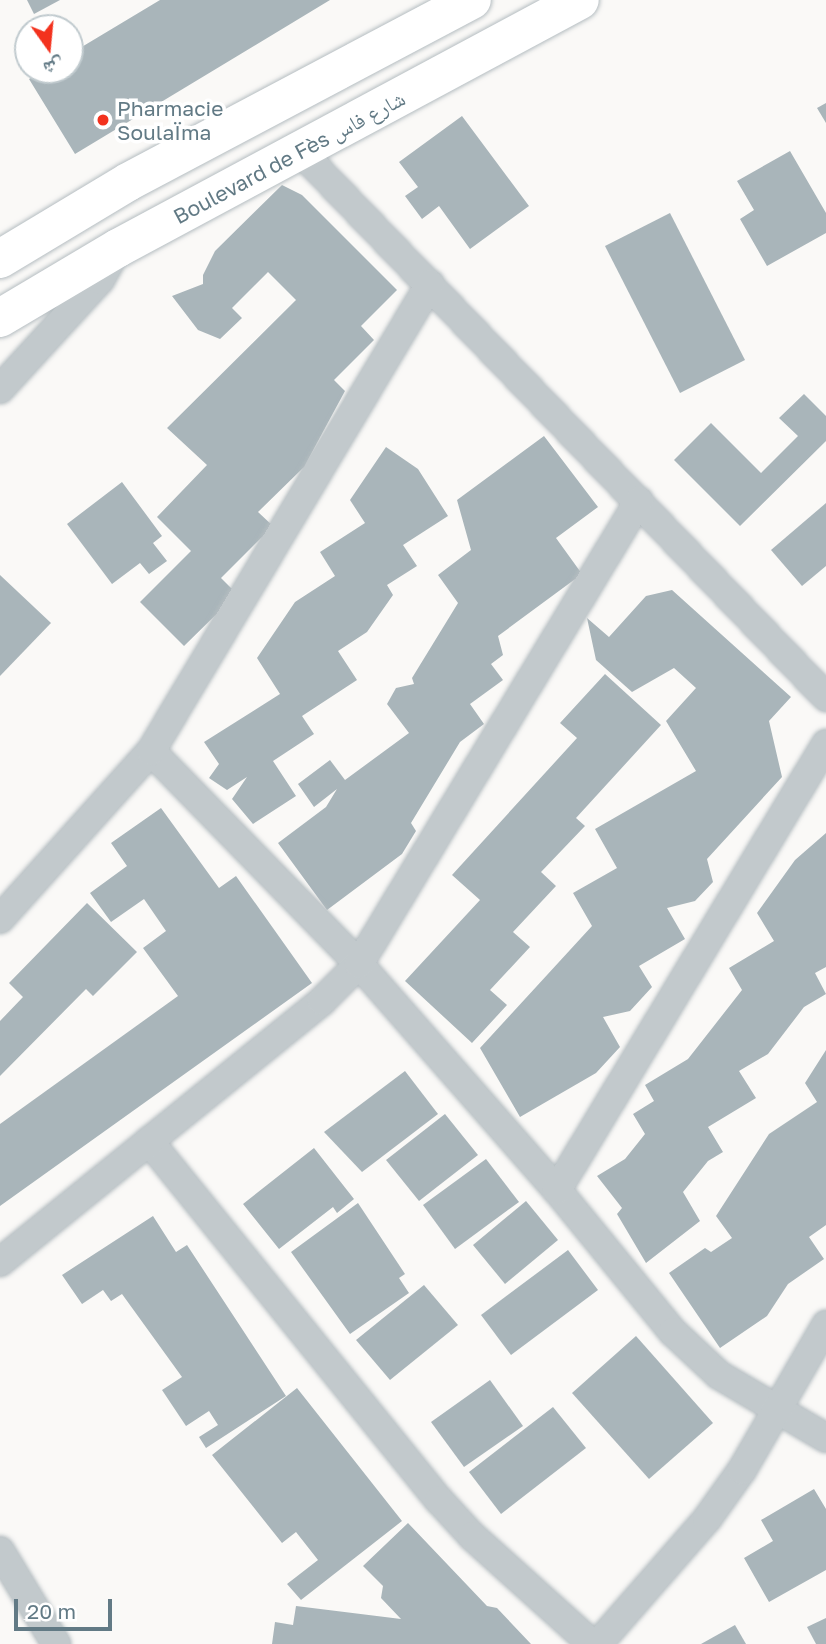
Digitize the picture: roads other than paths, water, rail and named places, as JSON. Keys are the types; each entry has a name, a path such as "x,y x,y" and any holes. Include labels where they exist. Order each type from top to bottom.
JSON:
{"main road":[{"path":"0,258 128,182 472,0"},
{"name":"Boulevard de Fès شارع فاس","path":"0,318 118,248 580,0"}],"street":[{"path":"301,152 826,697"},
{"path":"0,389 100,280 118,248"},
{"path":"0,919 151,751 430,284"},
{"path":"0,1262 322,1001 359,964 639,501"},
{"path":"557,1189 826,744"},
{"path":"151,751 359,964 557,1189 673,1332 719,1375 826,1438"},
{"path":"149,1141 439,1500 472,1536 592,1644"},
{"path":"598,1644 707,1519 826,1325"},
{"path":"0,1551 56,1644"}],"place":[{"name":"Pharmacie SoulaÏma","path":"103,120"}]}
